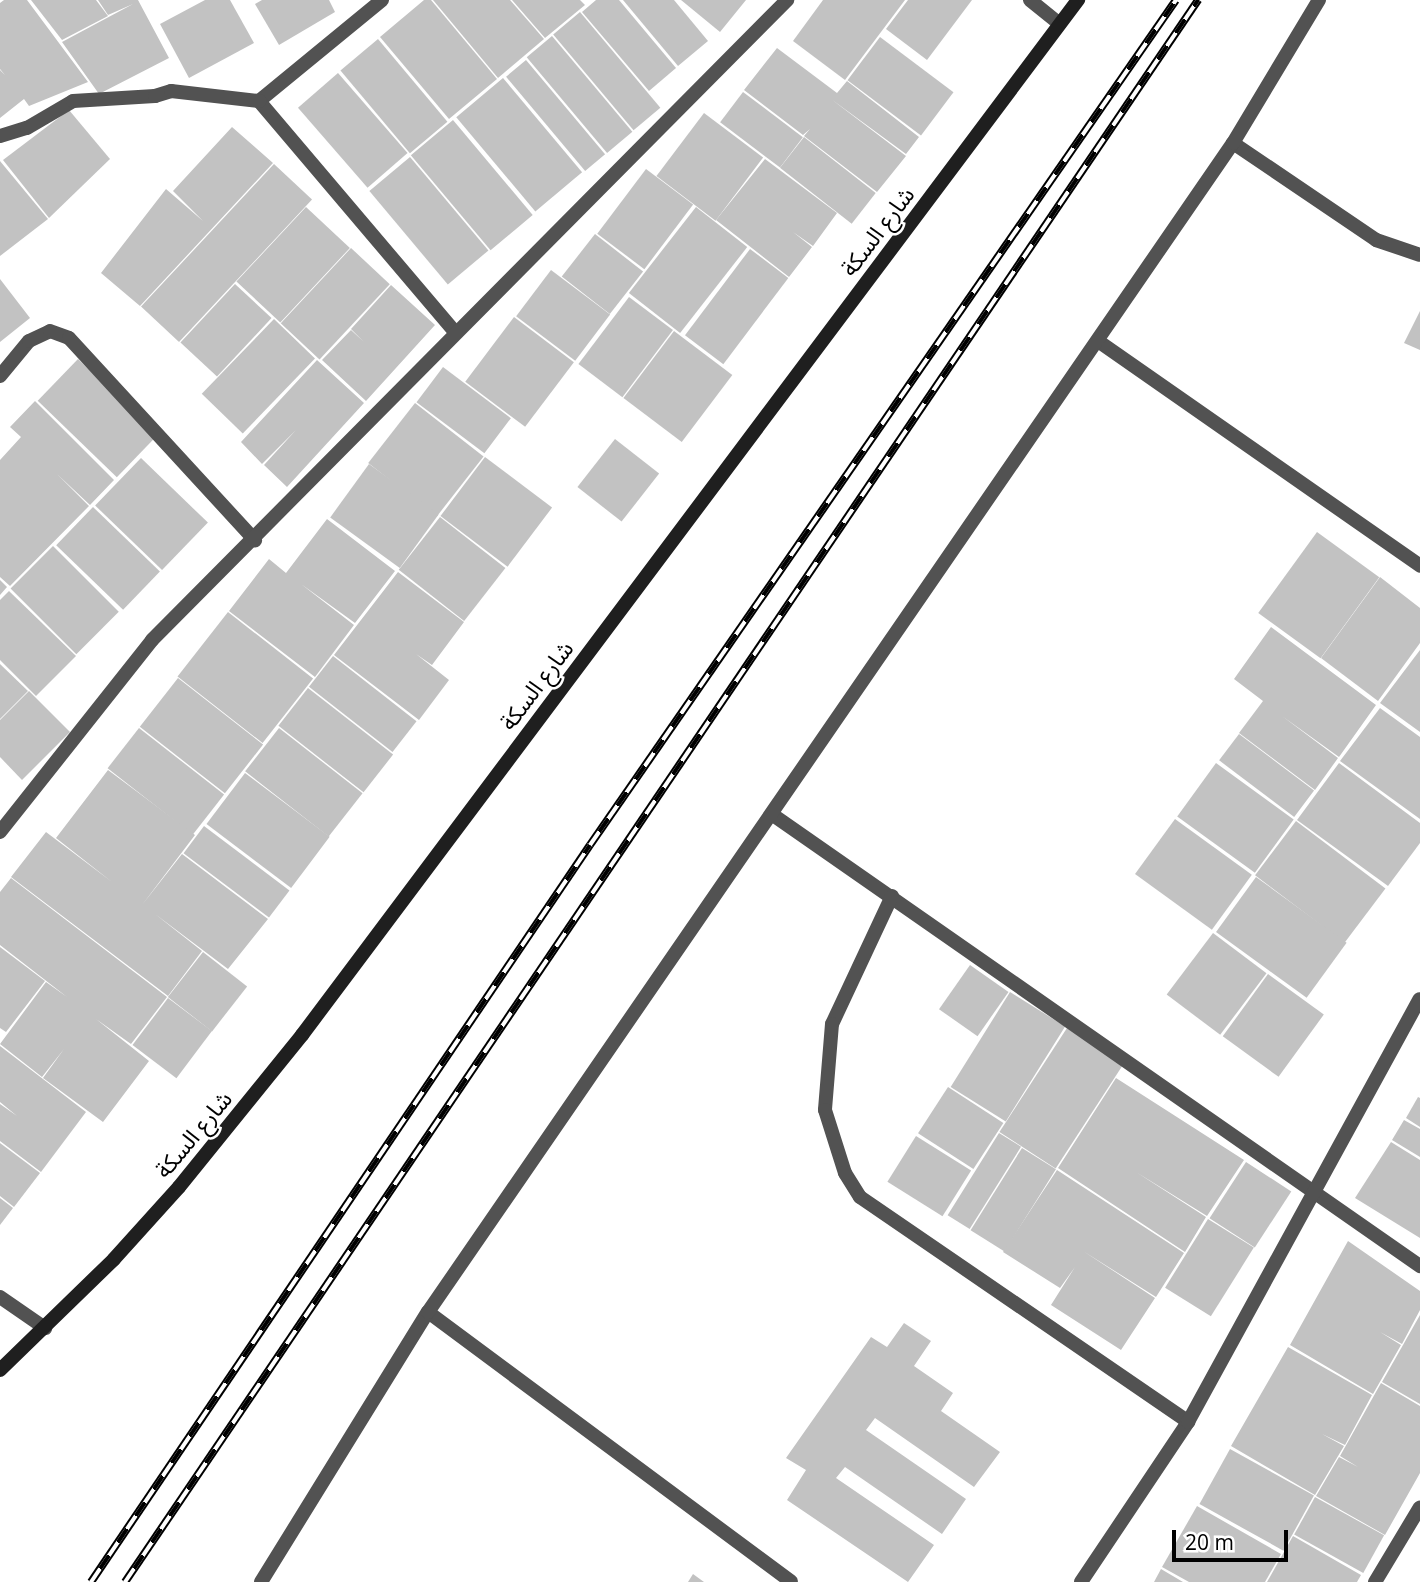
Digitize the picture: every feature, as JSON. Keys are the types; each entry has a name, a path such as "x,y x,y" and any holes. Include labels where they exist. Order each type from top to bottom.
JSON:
{"street":[{"path":"259,101 382,0"},
{"path":"0,832 152,640 255,540 455,332 787,0"},
{"path":"1030,0 1060,24"},
{"name":"شارع السكة","path":"0,1370 45,1328 179,1187 302,1035 1078,0"},
{"path":"261,1582 428,1312 773,816 1233,143 1319,0"},
{"path":"0,136 27,128 73,101 155,96 171,91 259,101 455,332"},
{"path":"1233,143 1376,240 1420,256"},
{"path":"0,376 29,341 50,331 69,338 255,540"},
{"path":"1098,341 1420,566"},
{"path":"773,816 1314,1189 1420,1266"},
{"path":"892,896 832,1024 825,1110 845,1173 860,1197 1188,1422"},
{"path":"1081,1582 1188,1422 1420,999"},
{"path":"0,1297 45,1328"},
{"path":"428,1312 791,1582"},
{"path":"1375,1582 1420,1507"}],"building":[{"path":"4,0 27,0 88,82 29,106 24,99 0,118 0,70 5,75 0,69 0,3"},
{"path":"31,0 96,0 108,16 62,40"},
{"path":"98,0 138,0 169,58 99,94 62,42 133,4 108,15"},
{"path":"205,0 230,0 254,43 189,78 160,24"},
{"path":"262,0 329,0 335,12 279,45 255,4"},
{"path":"424,0 431,0 497,79 449,119 380,37"},
{"path":"433,0 510,0 544,39 498,78"},
{"path":"512,0 580,0 585,5 545,38"},
{"path":"596,0 619,0 676,68 649,91 582,12"},
{"path":"623,0 674,0 708,41 678,66"},
{"path":"681,0 746,0 720,32"},
{"path":"823,0 905,0 845,80 793,41"},
{"path":"908,0 972,0 927,60 886,29"},
{"path":"580,12 660,108 634,130 553,34"},
{"path":"552,36 632,132 607,153 527,57"},
{"path":"880,37 953,92 921,135 848,80"},
{"path":"378,39 447,122 410,153 340,70"},
{"path":"777,48 837,93 847,81 919,137 906,154 831,99 906,156 877,192 804,136 810,129 803,135 744,90"},
{"path":"526,60 605,154 585,171 506,77"},
{"path":"338,73 408,153 368,188 298,108"},
{"path":"503,78 582,172 535,211 456,117"},
{"path":"743,92 803,137 780,167 720,122"},
{"path":"69,110 110,159 49,218 3,160"},
{"path":"704,113 763,158 716,221 656,176"},
{"path":"453,120 533,215 491,250 411,155"},
{"path":"232,127 273,163 140,306 101,273 166,189 203,221 173,191"},
{"path":"804,137 876,193 852,224 780,168"},
{"path":"410,157 488,250 448,285 369,191"},
{"path":"765,159 837,213 813,246 793,232 812,247 789,277 716,220"},
{"path":"0,161 48,219 0,256"},
{"path":"274,164 312,199 179,342 141,307"},
{"path":"646,169 693,205 644,269 597,234"},
{"path":"306,207 350,248 280,323 236,282"},
{"path":"696,207 747,247 680,333 629,293"},
{"path":"595,234 643,272 610,314 562,277"},
{"path":"351,248 390,284 320,359 281,323"},
{"path":"750,249 788,278 723,364 685,335"},
{"path":"551,270 610,315 575,361 516,316"},
{"path":"0,279 30,318 0,342"},
{"path":"235,284 272,318 217,377 180,343"},
{"path":"391,285 435,325 366,401 322,360 351,330 364,342 351,329"},
{"path":"629,297 673,330 622,397 578,364"},
{"path":"1420,311 1420,350 1404,343"},
{"path":"514,317 574,362 525,427 465,382"},
{"path":"274,319 315,359 243,433 202,394"},
{"path":"674,331 732,375 682,442 623,398"},
{"path":"78,359 157,435 117,477 38,401"},
{"path":"317,360 364,403 287,487 264,465 296,430 262,464 241,442"},
{"path":"443,367 511,418 484,453 417,402"},
{"path":"35,401 114,480 90,505 57,474 89,506 10,586 0,577 0,460 21,437 10,427"},
{"path":"415,403 484,457 437,516 368,463"},
{"path":"615,439 659,473 622,522 577,487"},
{"path":"485,457 552,508 508,567 440,516"},
{"path":"141,458 208,523 162,570 95,505"},
{"path":"369,464 439,515 400,568 330,517"},
{"path":"93,507 160,572 123,610 56,545"},
{"path":"440,517 505,568 464,621 399,570"},
{"path":"327,519 395,571 355,623 301,584 354,625 315,677 229,611 269,559 286,573"},
{"path":"1317,532 1379,577 1321,658 1258,613"},
{"path":"53,546 119,612 76,654 11,588"},
{"path":"398,572 464,622 432,665 416,654 449,680 419,720 334,655"},
{"path":"1380,577 1420,608 1420,643 1378,701 1321,658"},
{"path":"0,580 7,587 0,595"},
{"path":"9,591 76,656 36,696 0,660 0,600"},
{"path":"228,612 313,678 263,743 178,677"},
{"path":"1271,627 1376,705 1339,757 1282,716 1338,758 1315,790 1239,733 1263,701 1234,679"},
{"path":"1420,650 1420,732 1380,703"},
{"path":"333,656 417,721 393,752 309,687"},
{"path":"0,664 28,691 0,719"},
{"path":"178,678 263,744 225,793 140,727"},
{"path":"308,688 393,754 364,792 278,726"},
{"path":"29,691 70,732 22,780 0,757 0,720"},
{"path":"1380,708 1420,737 1420,819 1340,761"},
{"path":"139,728 224,794 193,835 108,768"},
{"path":"279,728 363,793 329,837 245,771"},
{"path":"1239,734 1314,791 1294,817 1219,760"},
{"path":"1216,763 1294,819 1255,873 1177,816"},
{"path":"1339,763 1420,823 1420,843 1388,886 1297,820"},
{"path":"108,770 195,835 142,905 182,854 268,919 228,969 155,914 202,951 168,996 11,877 46,832 112,882 56,838"},
{"path":"245,773 330,837 291,888 206,824"},
{"path":"1175,819 1252,875 1212,930 1135,874"},
{"path":"1296,821 1385,888 1345,943 1255,875"},
{"path":"204,826 289,890 269,918 184,853"},
{"path":"1256,877 1347,943 1307,998 1216,932"},
{"path":"11,878 167,997 131,1044 96,1019 149,1061 103,1122 43,1078 64,1049 42,1077 0,1044 46,982 67,997 0,945 0,892"},
{"path":"1213,933 1267,973 1220,1035 1167,994"},
{"path":"0,947 45,981 6,1032 0,1028"},
{"path":"203,952 247,986 212,1031 168,997"},
{"path":"970,965 1009,992 978,1036 939,1009"},
{"path":"1268,974 1324,1015 1279,1077 1223,1036"},
{"path":"1010,992 1065,1026 1006,1121 951,1087"},
{"path":"168,998 212,1031 176,1078 132,1045"},
{"path":"1067,1028 1123,1064 1056,1168 999,1132"},
{"path":"0,1046 86,1112 41,1172 0,1141 0,1104 17,1116 0,1102"},
{"path":"1116,1078 1244,1160 1207,1216 1136,1172 1206,1217 1185,1252 1058,1168"},
{"path":"948,1087 1003,1123 973,1169 918,1133"},
{"path":"1418,1097 1420,1098 1420,1127 1406,1118"},
{"path":"1404,1120 1420,1129 1420,1157 1392,1140"},
{"path":"999,1133 1021,1147 970,1229 948,1215"},
{"path":"916,1136 971,1170 943,1216 887,1182"},
{"path":"1391,1142 1420,1160 1420,1238 1355,1198"},
{"path":"0,1143 40,1173 14,1207 0,1196"},
{"path":"1022,1148 1056,1169 1005,1251 971,1230"},
{"path":"1246,1162 1291,1191 1255,1248 1210,1218"},
{"path":"1057,1170 1184,1253 1156,1297 1083,1251 1155,1298 1121,1350 1051,1305 1075,1267 1060,1288 1003,1252"},
{"path":"0,1198 13,1208 0,1225"},
{"path":"1208,1219 1254,1248 1211,1316 1165,1288"},
{"path":"1348,1241 1420,1291 1420,1310 1402,1344 1380,1332 1401,1345 1373,1394 1290,1345"},
{"path":"1420,1315 1420,1404 1382,1382"},
{"path":"904,1323 931,1341 914,1366 953,1393 941,1411 1000,1452 974,1487 875,1418 866,1430 966,1499 942,1534 845,1467 836,1478 934,1545 908,1582 787,1500 806,1470 786,1458 871,1337 887,1347"},
{"path":"1288,1347 1372,1395 1345,1445 1322,1434 1344,1446 1315,1495 1231,1446"},
{"path":"1381,1383 1420,1406 1420,1473 1385,1535 1316,1496 1339,1457 1358,1467 1340,1456"},
{"path":"1230,1449 1314,1496 1283,1551 1199,1504"},
{"path":"1315,1497 1384,1535 1363,1573 1294,1535"},
{"path":"1197,1506 1281,1554 1265,1582 1189,1582 1162,1567"},
{"path":"1293,1536 1361,1575 1357,1582 1267,1582"},
{"path":"1161,1569 1183,1582 1154,1582"},
{"path":"693,1574 704,1582 688,1582"}],"railway":[{"path":"91,1582 590,845 1176,0"},
{"path":"125,1582 1198,0"}]}
